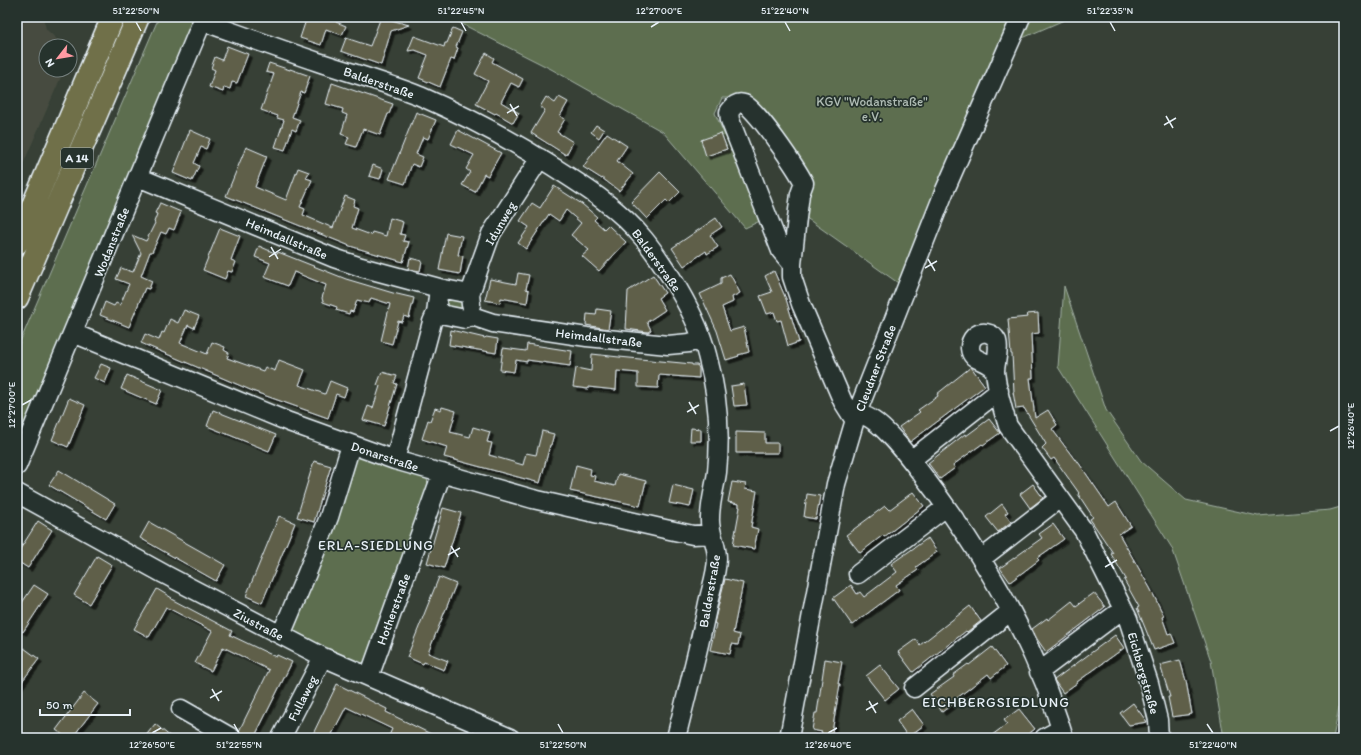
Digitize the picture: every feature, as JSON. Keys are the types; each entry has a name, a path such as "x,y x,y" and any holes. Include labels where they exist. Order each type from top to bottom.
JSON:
{"highway":[{"name":"A 14","path":"17,243 113,17"},
{"name":"A 14","path":"17,298 138,17"}],"street":[{"name":"Cleudner Straße","path":"789,738 836,484 856,417 946,190 1021,17"},
{"name":"Balderstraße","path":"203,19 417,95 450,109 487,128 540,158 583,186 614,209 643,238 657,256 692,314 702,339 717,402 719,426 719,448 710,519 711,534 716,548 717,559 706,614 676,738"},
{"name":"Wodanstraße","path":"17,466 203,19"},
{"path":"792,264 781,251 730,120 729,112 733,106 737,104 742,103 752,110 790,160 804,183 800,194 792,264 792,277 801,304 842,402 856,417 870,418 881,426 911,460 946,507 981,559 1011,611 1025,639 1062,733 1044,738"},
{"name":"Idunweg","path":"470,294 480,262 492,234 540,158"},
{"name":"Heimdallstraße","path":"138,177 334,258 361,267 439,288 470,294"},
{"path":"395,460 432,322 436,313 439,288"},
{"path":"470,294 472,316"},
{"name":"Heimdallstraße","path":"436,313 465,319 472,316 493,323 587,337 668,345 689,343 702,339"},
{"name":"Donarstraße","path":"73,334 351,445 395,460 533,499 665,530 692,535 711,534"},
{"name":"Eichbergstraße","path":"995,371 1002,408 1008,426 1084,531 1128,619 1149,683 1158,720 1159,738"},
{"path":"911,460 999,391"},
{"path":"281,635 329,517 351,445"},
{"name":"Hotherstraße","path":"369,677 442,473"},
{"name":"Ziustraße","path":"17,492 164,574 323,657 510,738"},
{"path":"981,559 1060,498"},
{"path":"858,574 946,507"},
{"path":"1039,672 1123,609"},
{"path":"914,688 1011,611"},
{"name":"Fullaweg","path":"281,738 323,657"},
{"path":"181,709 232,738"}],"shaded area":[{"path":"17,17 43,17 46,29 56,38 38,38 38,78 61,78 17,178"}],"green space":[{"path":"159,17 195,17 17,446 17,349"},
{"name":"KGV \"Wodanstraße\" e.V.","path":"446,17 1014,17 901,285 805,217 811,178 748,98 722,98 715,113 762,220 745,228 663,132 551,69"},
{"path":"1026,17 1071,17 1018,40"},
{"path":"1064,286 1106,410 1141,461 1186,500 1258,516 1330,510 1344,506 1344,682 1333,738 1224,738 1211,661 1172,548 1058,367"},
{"path":"447,296 460,296 464,304 461,309 446,308 444,300"},
{"path":"358,457 365,457 427,478 428,485 427,496 369,654 364,662 359,665 291,632 353,460"}],"building":[{"path":"307,17 337,17 336,22 346,26 342,35 326,29 321,45 300,38"},
{"path":"381,17 409,25 391,31 381,65 341,51 346,38 370,46"},
{"path":"453,28 462,32 456,47 458,48 454,60 451,59 440,87 419,78 428,55 415,50 408,51 414,36 444,47"},
{"path":"227,46 248,54 237,83 232,82 230,89 224,87 223,92 209,87 215,70 211,68 215,57 222,60"},
{"path":"486,53 494,58 492,62 523,79 519,87 511,83 501,102 519,113 513,123 476,104 488,81 475,74"},
{"path":"269,63 310,76 304,93 301,92 292,117 300,120 296,131 292,129 285,150 275,147 284,120 277,118 278,116 261,110 274,74 266,72"},
{"path":"332,83 393,104 380,135 363,129 356,147 346,144 349,137 341,134 347,115 342,113 343,109 326,104"},
{"path":"546,97 555,103 559,97 568,102 560,116 565,119 557,132 573,142 566,155 531,133 545,110 540,107"},
{"path":"416,112 436,120 428,139 423,137 416,154 423,157 419,167 412,164 405,184 389,179"},
{"path":"596,125 604,130 599,138 591,132"},
{"path":"190,130 210,139 206,149 201,147 194,163 199,166 192,181 173,173"},
{"path":"458,130 501,153 488,176 484,174 475,192 462,185 470,172 466,169 474,155 451,144"},
{"path":"607,133 627,146 617,161 633,174 619,191 602,178 583,167"},
{"path":"721,133 727,149 706,156 701,140"},
{"path":"246,147 267,156 255,187 286,200 298,168 309,172 306,178 312,180 300,207 305,209 303,215 333,228 345,196 355,200 353,206 358,208 352,228 371,235 372,232 386,236 390,218 403,222 400,234 405,235 403,241 409,242 403,262 350,246 226,196"},
{"path":"373,165 383,169 380,179 369,176"},
{"path":"660,172 680,192 669,203 666,200 647,219 631,202"},
{"path":"554,186 582,204 597,217 594,220 604,229 608,225 626,242 599,271 582,256 589,250 571,235 581,223 566,210 559,221 549,214 526,249 518,243 529,227 520,221 532,203 540,208"},
{"path":"160,203 181,212 174,230 169,228 166,234 161,232 152,252 150,252 141,276 152,281 149,289 145,288 129,327 100,315 105,302 114,306 116,303 120,305 129,284 116,279 121,268 133,272 141,253 132,235 146,241 155,223 157,214 155,213"},
{"path":"716,218 722,227 710,235 718,247 707,254 706,251 684,266 672,248"},
{"path":"220,228 240,236 231,260 236,262 232,272 228,271 225,279 203,270"},
{"path":"446,233 462,236 458,255 463,256 460,274 439,270"},
{"path":"259,246 346,279 414,298 409,318 404,316 402,322 398,321 392,344 381,341 390,304 371,298 369,303 357,300 353,312 350,311 349,314 336,310 337,307 323,302 322,298 326,285 294,272 288,286 264,277 270,263 255,257"},
{"path":"410,258 422,261 420,271 408,269"},
{"path":"774,271 786,299 799,342 788,346 781,320 777,321 774,312 767,314 760,296 772,292 765,276"},
{"path":"518,273 529,275 526,289 529,290 527,303 501,298 500,303 485,300 490,279 516,284"},
{"path":"730,274 740,293 732,297 733,302 722,307 730,331 744,327 749,352 726,360 717,331 700,294 721,284 721,278"},
{"path":"653,275 665,293 658,298 665,310 647,322 651,330 648,332 626,329 628,291"},
{"path":"597,309 611,311 608,329 586,325 587,314 596,315"},
{"path":"184,310 199,316 194,328 188,325 180,343 207,354 212,342 225,347 224,350 229,353 227,358 263,371 265,367 275,371 279,360 305,370 299,385 325,394 330,381 347,388 344,397 336,394 328,418 255,392 141,343 145,334 159,340 170,319 178,323"},
{"path":"1038,313 1039,333 1031,334 1033,378 1030,378 1035,418 1048,410 1057,425 1052,429 1075,460 1076,459 1109,507 1116,502 1131,526 1119,534 1150,588 1164,616 1162,617 1168,634 1171,633 1175,643 1154,650 1137,608 1139,607 1124,580 1126,579 1111,554 1113,553 1090,519 1093,517 1078,494 1079,493 1054,458 1051,460 1042,448 1046,444 1024,408 1016,409 1013,392 1012,354 1008,319 1028,317 1027,314"},
{"path":"451,330 485,338 498,339 496,353 449,345"},
{"path":"527,344 572,351 570,366 527,360 527,362 516,360 514,372 500,370 503,348 526,351"},
{"path":"592,354 697,365 699,368 699,378 659,375 658,388 638,387 638,373 617,371 616,390 573,387 576,368 591,371"},
{"path":"101,364 111,368 105,383 94,378"},
{"path":"971,367 985,386 910,442 899,427 920,412 918,410 938,396 937,394"},
{"path":"382,372 397,376 394,383 397,384 384,426 363,420 368,406 373,408 380,386 377,385"},
{"path":"127,375 162,390 156,404 121,389"},
{"path":"744,384 747,405 734,406 731,386"},
{"path":"69,398 85,405 68,447 52,440"},
{"path":"442,407 456,411 450,432 470,437 473,427 490,432 487,442 492,443 489,455 523,465 526,453 536,455 542,431 554,434 540,483 444,457 447,447 422,439 428,420 430,421 435,408 441,410"},
{"path":"213,410 276,435 269,451 207,426"},
{"path":"989,419 1000,433 953,465 955,468 940,479 928,463 965,434 966,436"},
{"path":"691,428 701,429 701,441 690,441"},
{"path":"736,432 765,433 765,443 778,443 778,453 736,453"},
{"path":"314,461 331,466 314,522 297,517"},
{"path":"576,465 591,469 590,475 595,476 594,481 615,486 618,474 646,481 640,506 570,491"},
{"path":"59,470 115,504 106,519 49,485"},
{"path":"732,482 746,484 745,489 757,491 751,527 758,529 754,549 733,545 740,507 739,504 728,502"},
{"path":"1033,484 1043,498 1030,508 1020,494"},
{"path":"673,485 694,490 690,507 669,503"},
{"path":"913,492 924,506 884,537 883,535 860,553 846,535 885,506 889,510"},
{"path":"807,494 820,496 816,519 804,517"},
{"path":"1002,504 1008,512 1005,514 1011,522 998,532 986,517"},
{"path":"443,508 461,513 444,568 427,563"},
{"path":"279,516 295,523 262,603 246,596"},
{"path":"38,521 52,530 28,568 17,561 17,554"},
{"path":"149,522 225,565 216,581 140,538"},
{"path":"1053,524 1064,539 1037,558 1039,560 1010,582 1000,568 1042,538 1039,534"},
{"path":"928,538 937,552 916,567 918,570 896,585 899,590 852,625 833,598 851,585 857,594 860,592 864,597 897,572 891,564"},
{"path":"97,556 112,565 89,604 74,595"},
{"path":"439,577 456,584 428,653 448,661 444,670 424,662 423,664 407,657"},
{"path":"725,579 743,583 733,633 740,635 738,645 732,644 730,654 710,650 716,624 714,623"},
{"path":"34,585 48,594 23,632 17,628 17,610"},
{"path":"157,589 172,598 171,599 232,631 230,635 276,657 277,655 292,662 254,738 244,738 239,731 269,670 223,647 211,671 195,663 212,631 166,607 149,637 134,629"},
{"path":"1094,593 1105,607 1046,652 1032,629 1047,618 1048,620 1072,601 1076,606"},
{"path":"970,606 981,621 913,672 898,652 916,639 920,645"},
{"path":"1115,635 1124,648 1063,693 1054,680"},
{"path":"992,647 1006,666 991,678 988,674 957,698 958,700 942,712 930,694 954,677 953,675 968,664 969,665"},
{"path":"24,648 39,659 17,688 17,658"},
{"path":"825,659 842,662 831,738 821,737 822,732 812,730 815,713 817,713"},
{"path":"1180,660 1186,681 1192,714 1172,717 1168,697 1170,697 1160,665"},
{"path":"880,665 899,689 885,700 866,676"},
{"path":"337,684 387,709 386,712 439,738 388,738 392,729 346,707 330,738 311,738"},
{"path":"84,693 98,704 72,738 67,738 56,730"},
{"path":"1133,703 1147,722 1129,725 1120,713"},
{"path":"912,709 924,725 908,737 897,721"},
{"path":"1019,709 1035,729 1023,738 988,738 1007,724 1004,720"},
{"path":"155,724 172,738 144,738"}],"district":[{"name":"ERLA-SIEDLUNG","path":"376,545"},
{"name":"EICHBERGSIEDLUNG","path":"996,702"}]}
